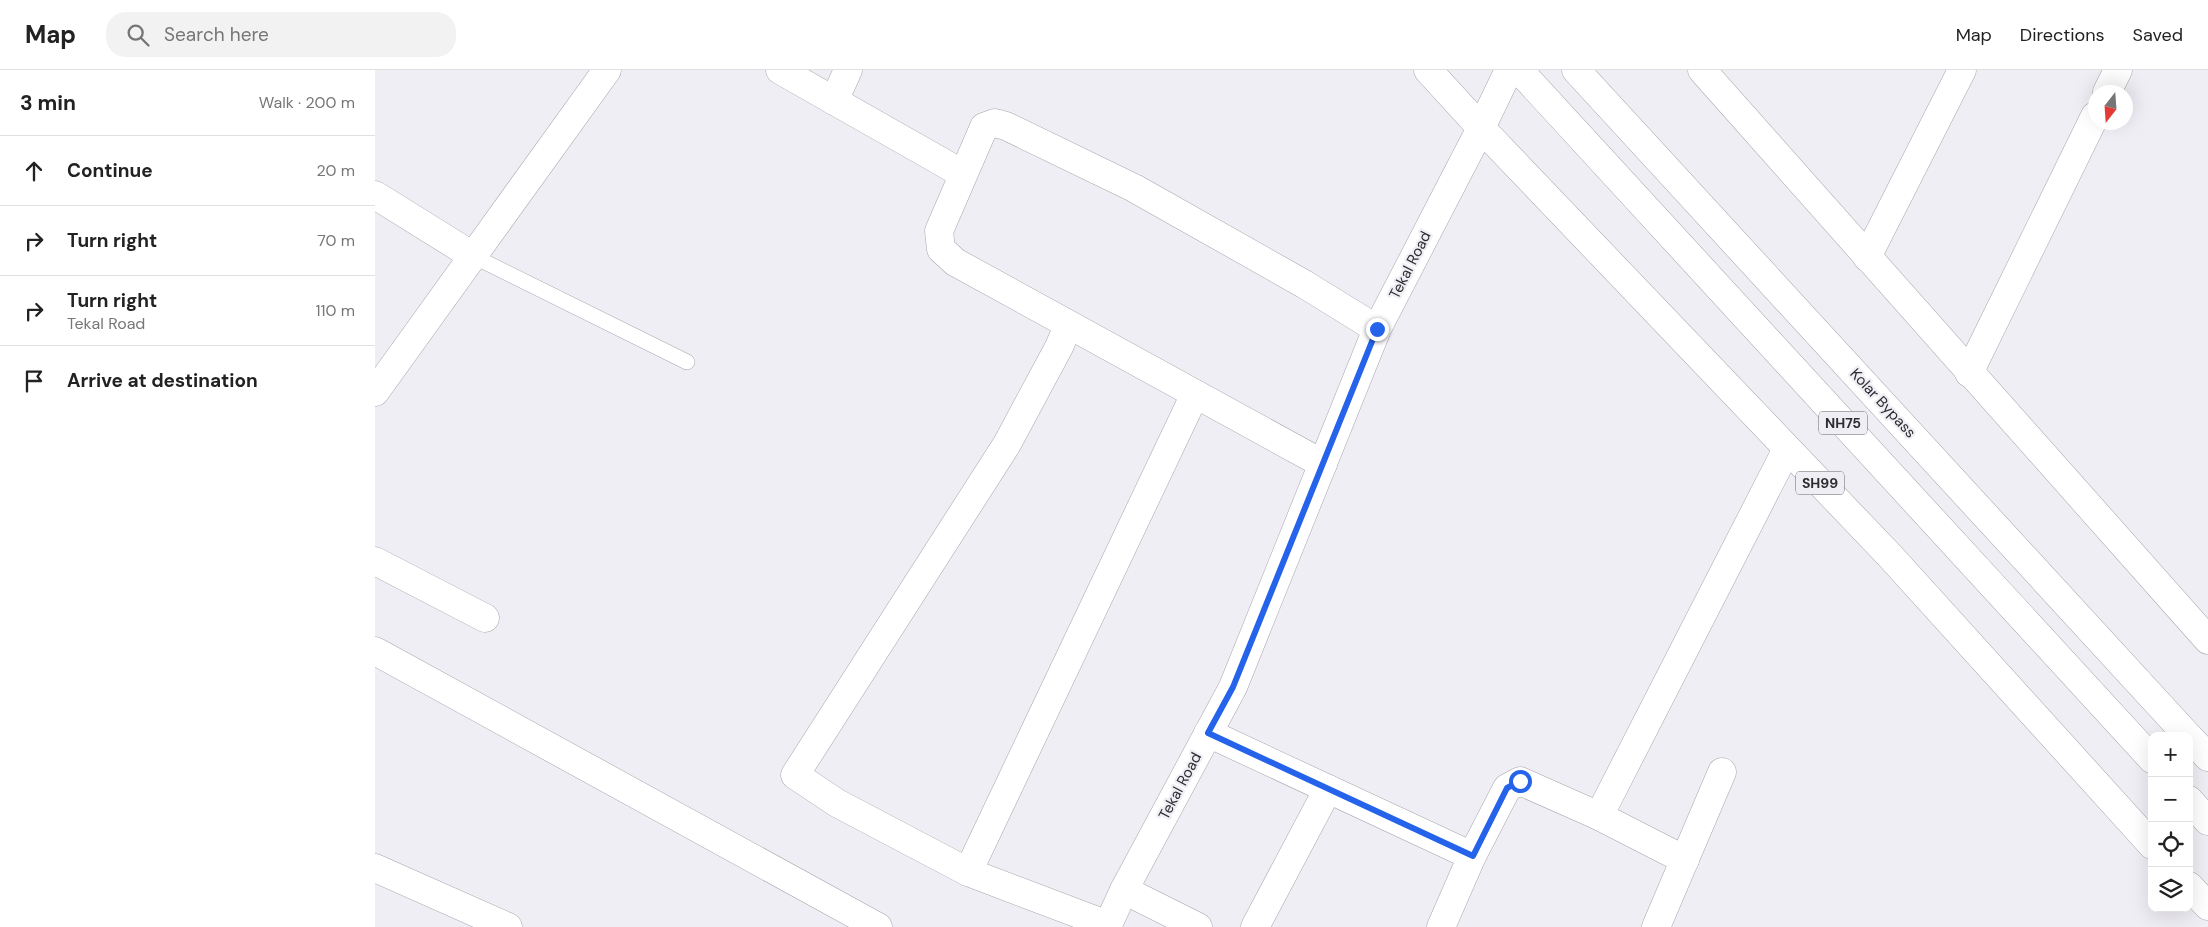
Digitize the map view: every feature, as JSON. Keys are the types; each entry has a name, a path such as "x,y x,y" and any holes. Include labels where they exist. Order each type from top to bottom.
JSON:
{"main road":[{"path":"375,392 607,70"},
{"path":"779,70 963,174"},
{"path":"834,101 848,70"},
{"path":"1429,70 1481,128"},
{"name":"Tekal Road","path":"1107,926 1124,890 1233,687 1377,329 1509,70"},
{"name":"Kolar Bypass","path":"1576,70 2185,732"},
{"path":"1702,70 2208,640"},
{"path":"1867,257 1962,70"},
{"path":"2110,85 2118,70"},
{"name":"NH75","path":"1527,79 2148,755"},
{"path":"1323,464 1068,326 955,262 941,249 939,231 985,127 995,123 1007,126 1134,188 1305,284 1377,329"},
{"name":"SH99","path":"1481,128 1891,557 2148,841"},
{"path":"1969,373 2088,130"},
{"path":"375,195 473,256"},
{"path":"1068,326 1059,347 1007,444 795,775 837,803 968,872 1107,926"},
{"path":"968,872 1195,394"},
{"path":"1599,816 1787,449"},
{"path":"375,561 485,618"},
{"path":"375,651 878,927"},
{"path":"1208,733 1473,856"},
{"name":"Kolar Bypass","path":"2193,740 2208,757"},
{"path":"1656,927 1723,772"},
{"path":"1441,927 1473,856 1507,788 1520,781 1599,816 1685,860"},
{"path":"1255,927 1328,788"},
{"path":"2193,804 2208,821"},
{"path":"375,868 508,927"},
{"path":"1124,890 1198,927"},
{"path":"2193,890 2208,906"}],"lane":[{"path":"473,256 687,362"}],"route":[{"path":"1377,329 1233,687 1208,733 1473,856 1507,788 1520,781"}]}
